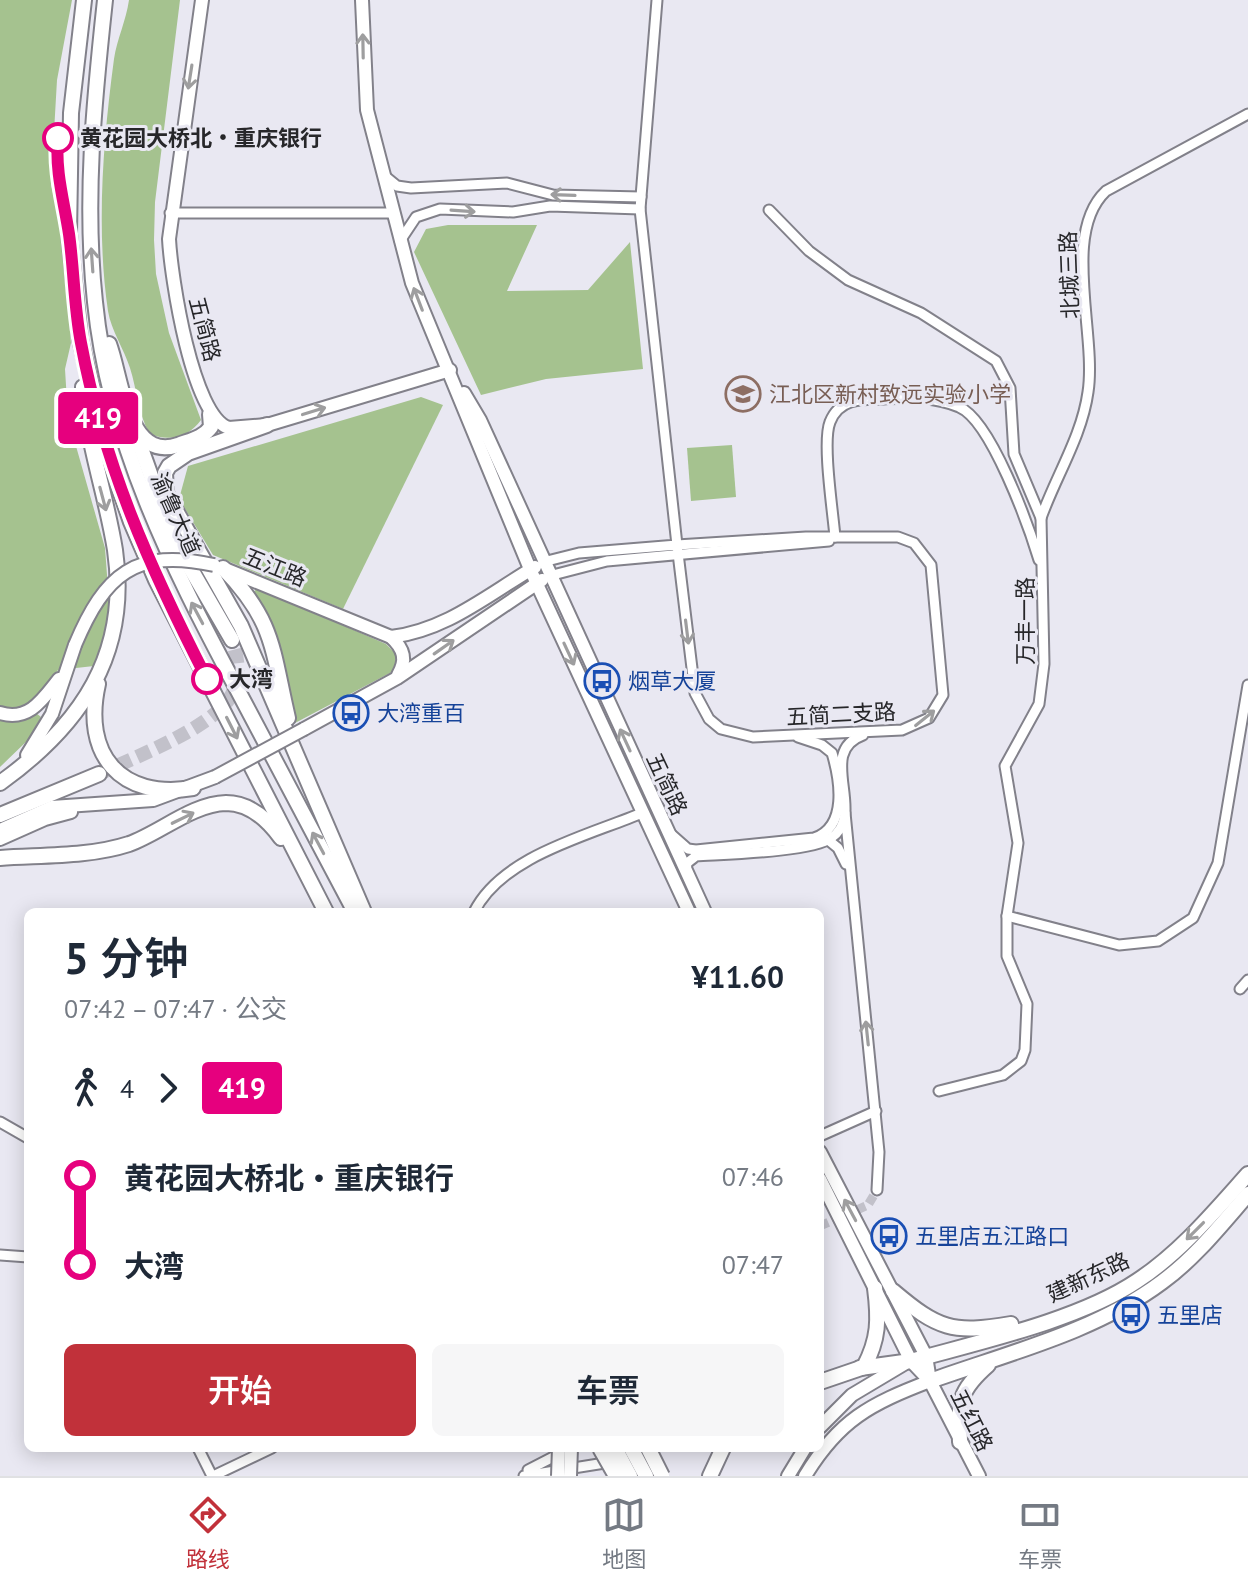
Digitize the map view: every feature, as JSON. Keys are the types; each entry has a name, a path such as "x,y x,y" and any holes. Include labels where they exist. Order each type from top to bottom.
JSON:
{"main road":[{"name":"渝鲁大道","path":"84,0 68,170 69,234 80,339 106,450 131,522 324,908"},
{"name":"渝鲁大道","path":"105,0 90,171 95,305 115,413 140,492 188,596 353,908"},
{"name":"五简路","path":"202,0 170,213 170,269 191,362 210,414"},
{"name":"五简路","path":"362,0 367,110 391,213 419,303 450,370 530,569 687,908"},
{"path":"95,305 119,371 133,426 174,540 232,640"},
{"path":"80,339 88,436 116,568 115,619 100,672 94,724 100,750 107,762 125,778 150,789 193,788"},
{"path":"362,908 241,626 173,508 164,483 169,466 188,453 267,425 450,370"},
{"name":"五简路","path":"450,370 480,420 703,908"},
{"path":"133,426 147,444 172,447 207,432 210,414 229,428 267,425"},
{"name":"五江路","path":"0,783 35,746 52,714 75,645 96,600 119,575 152,560 174,558 219,566 391,637"},
{"path":"397,678 404,665 404,654 391,637 423,631 455,617 543,562"},
{"path":"219,566 258,607 269,630 296,754"},
{"path":"0,839 45,819 79,810 172,796 193,788 397,678 549,576"},
{"path":"0,783 53,742 78,711 100,672"},
{"path":"0,713 13,716 31,710 64,674"},
{"path":"0,815 99,774"},
{"path":"0,830 52,807 134,802"},
{"path":"0,858 109,849 140,839 208,806 227,803 247,807 260,815 300,862"},
{"path":"0,851 140,839"},
{"path":"824,1160 926,1356 930,1381"},
{"name":"建新东路","path":"864,1367 911,1361 1009,1332 1066,1313 1138,1281 1174,1252 1248,1174"},
{"path":"824,1187 911,1361 930,1381"},
{"name":"建新东路","path":"930,1381 1100,1319 1145,1294 1197,1251 1248,1194"},
{"path":"824,1422 864,1367 877,1339 880,1321 875,1288"},
{"path":"893,1291 931,1321 961,1331 1066,1313"},
{"path":"960,1442 959,1411 964,1389 995,1358 989,1355 987,1348 1009,1332"},
{"path":"824,1423 852,1395 911,1361"},
{"path":"824,1373 864,1367"},
{"path":"824,1381 864,1367"},
{"path":"824,1450 837,1432 877,1401 930,1381"},
{"name":"五红路","path":"930,1381 979,1476"},
{"path":"558,1476 559,1452"},
{"path":"570,1476 571,1452"},
{"path":"602,1452 616,1476"},
{"path":"617,1452 630,1476"},
{"path":"633,1452 646,1476"},
{"path":"651,1452 662,1476"},
{"path":"710,1476 721,1452"},
{"path":"788,1476 803,1452"},
{"path":"805,1476 822,1452"}],"street":[{"path":"657,0 640,209 677,550"},
{"name":"北城三路","path":"1041,518 1056,476 1077,434 1088,392 1090,339 1083,243 1086,218 1093,202 1106,191 1248,114"},
{"path":"382,172 397,186 411,188 507,183 553,195 641,197"},
{"path":"400,241 416,217 440,209 513,212 550,206 640,209"},
{"name":"万丰一路","path":"769,210 809,251 848,280 921,313 996,361 1010,388 1014,454 1041,518 1044,664 1039,704 1005,766 1018,843 1007,916 1007,956 1027,1004 1025,1050 1021,1061 1003,1075 939,1091"},
{"path":"170,213 391,213"},
{"path":"835,537 827,431 834,414 851,401 924,398 960,407 983,428 1030,525 1043,573"},
{"name":"五简二支路","path":"543,562 579,553 815,544 835,537 882,535 914,543 924,552 935,579 943,695 938,707 917,726 876,731 791,735 736,734 721,729 701,708 695,693 677,550"},
{"name":"五简二支路","path":"549,576 594,563 677,550"},
{"path":"1007,916 1119,945 1158,941 1193,918 1218,863 1244,730 1248,685"},
{"path":"876,731 857,737 842,753 850,883 876,1111 879,1152 877,1190"},
{"path":"791,735 828,748 834,760 838,815 833,827 814,838"},
{"path":"476,908 486,892 515,866 642,813"},
{"path":"686,872 687,863 696,856 814,845 829,840 839,831 845,813"},
{"path":"665,828 688,849 696,850 814,838 829,840 842,854 850,883"},
{"path":"1240,989 1248,980"},
{"path":"824,1134 876,1111"},
{"path":"0,1122 24,1136"},
{"path":"0,1255 24,1257"},
{"path":"200,1452 212,1476 263,1452"},
{"path":"521,1476 564,1452"},
{"path":"521,1476 613,1462 639,1452"}],"green space":[{"path":"0,0 72,0 57,80 51,184 61,230 71,343 65,369 68,418 105,548 110,615 94,666 58,670 40,695 16,712 0,708"},
{"path":"129,0 180,0 155,202 154,240 156,274 169,333 201,420 190,431 171,438 149,433 145,425 130,368 110,318 104,280 102,185 107,121 114,59"},
{"path":"448,225 537,225 507,291 588,290 630,242 643,369 546,379 481,395 414,252 426,229"},
{"path":"421,397 443,405 343,609 213,555 179,499 188,466"},
{"path":"732,445 736,497 691,501 687,448"},
{"path":"257,588 386,644 395,653 396,666 390,673 295,723 274,627 254,592"},
{"path":"36,713 41,717 29,739 0,767 0,718 21,720"}],"tunnel":[{"path":"99,774 192,730 223,706 232,694 238,674 232,640"},
{"path":"824,1224 868,1205 877,1190"}],"bus line":[{"name":"419","path":"58,138 56,169 69,234 80,339 106,450 143,551 207,679"}],"place":[{"name":"黄花园大桥北‧重庆银行","path":"58,138"},
{"name":"江北区新村致远实验小学","path":"743,394"},
{"name":"大湾","path":"207,679"},
{"name":"烟草大厦","path":"602,681"},
{"name":"大湾重百","path":"351,713"},
{"name":"五里店五江路口","path":"889,1236"},
{"name":"五里店","path":"1131,1315"}]}
